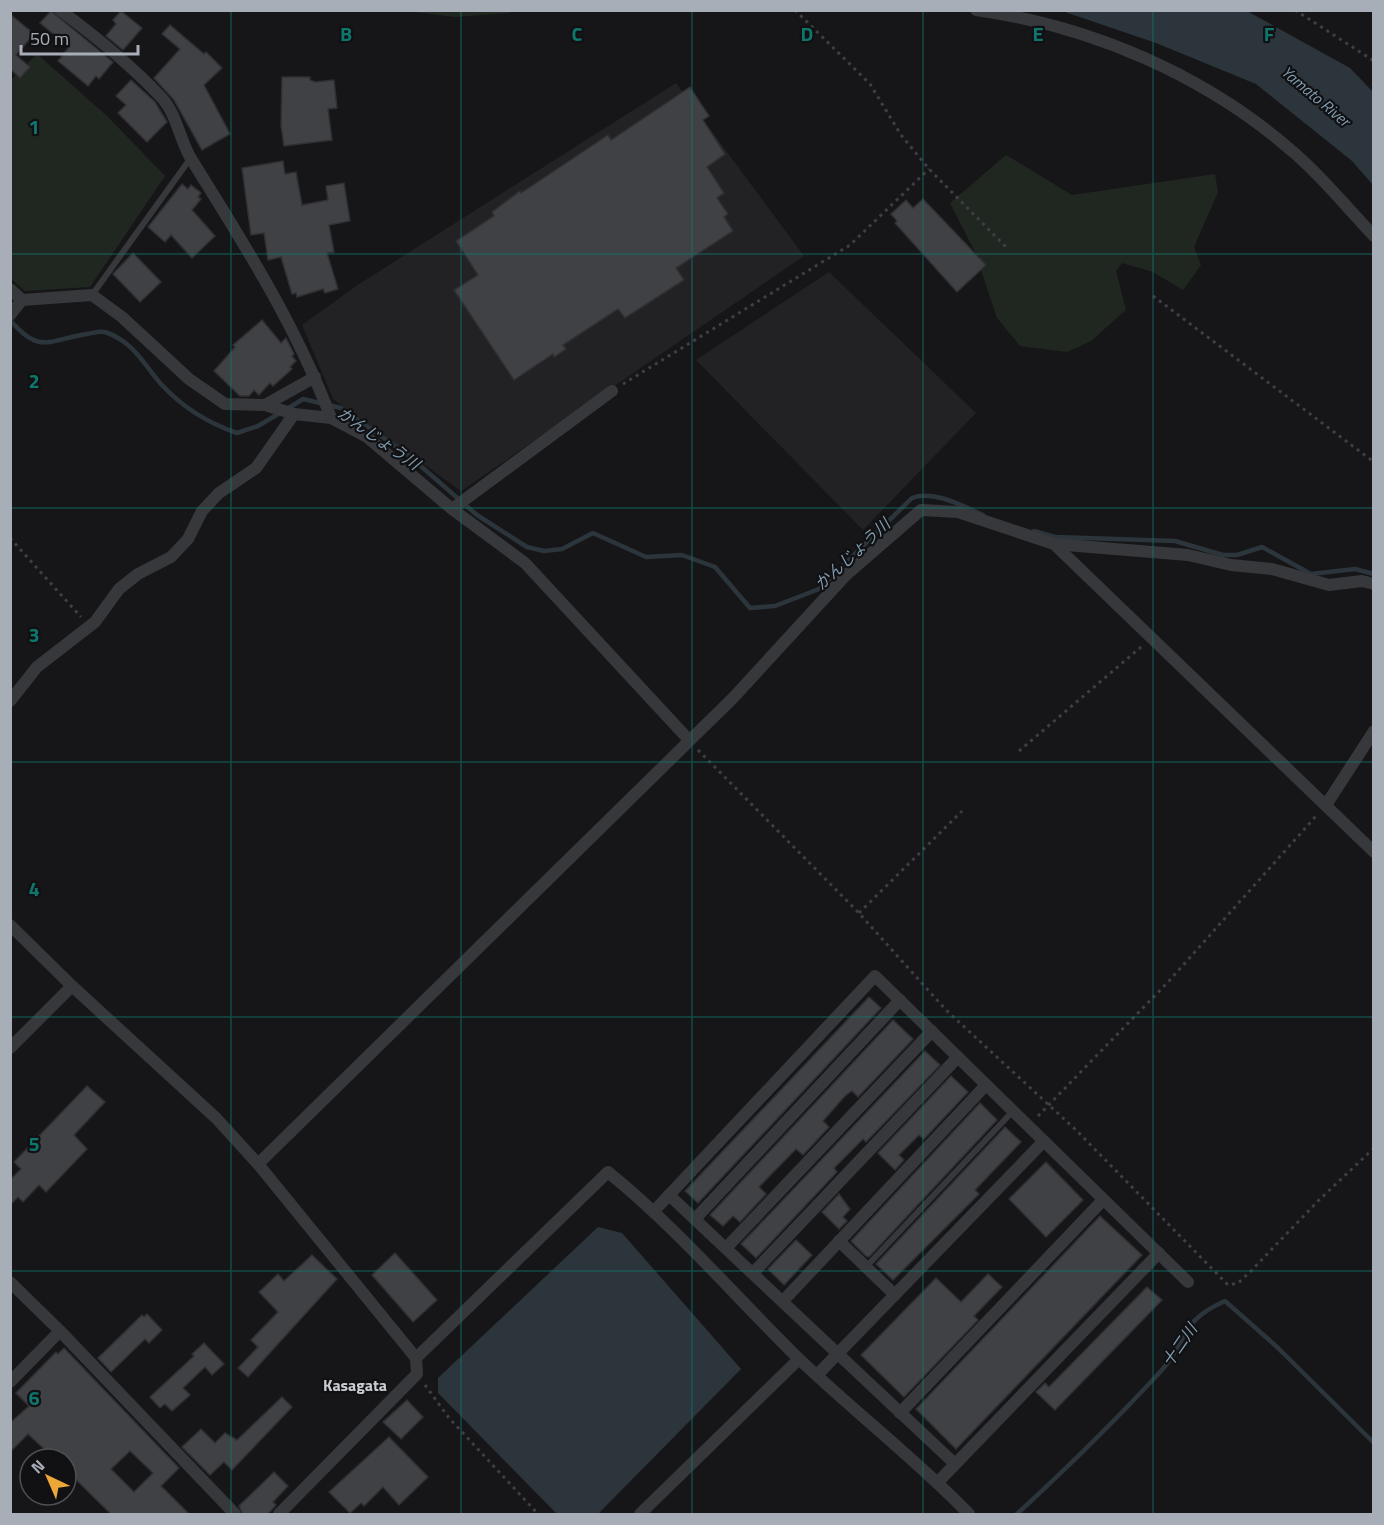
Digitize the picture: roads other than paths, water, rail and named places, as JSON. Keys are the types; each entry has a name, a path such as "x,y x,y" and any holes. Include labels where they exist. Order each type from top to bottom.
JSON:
{"street":[{"path":"60,10 123,61 161,97 173,112 191,159 283,310 315,376 331,418"},
{"path":"976,10 1023,17 1069,30 1124,50 1189,79 1234,105 1292,151 1374,236"},
{"path":"10,289 22,300 92,295 122,317 189,379 225,404 265,405 294,414 331,418 366,437 452,508 525,562 689,740"},
{"path":"10,315 22,300"},
{"path":"265,405 315,376"},
{"path":"452,508 612,391"},
{"path":"10,701 37,667 90,627 118,589 138,574 171,556 188,539 202,511 219,493 256,468 294,414"},
{"path":"258,1164 733,698 846,575 921,510 958,512 1054,544 1188,555 1231,565 1272,569 1329,585 1362,581 1374,584"},
{"path":"1054,544 1374,852"},
{"path":"1326,805 1374,731"},
{"path":"10,925 72,986 216,1118 258,1164 416,1358 417,1374 279,1515"},
{"path":"655,1210 875,976 1188,1282"},
{"path":"10,1048 72,986"},
{"path":"695,1219 900,1000"},
{"path":"726,1248 932,1031"},
{"path":"753,1273 958,1057"},
{"path":"783,1301 986,1085"},
{"path":"818,1374 1044,1140"},
{"path":"416,1358 608,1172 655,1210 799,1359 938,1482 969,1515"},
{"path":"669,1195 954,1463"},
{"path":"900,1413 1103,1200"},
{"path":"839,1241 895,1295"},
{"path":"938,1482 1159,1253"},
{"path":"10,1282 60,1331 235,1515"},
{"path":"10,1382 60,1331"},
{"path":"640,1515 799,1359"}],"lane":[{"path":"92,295 191,159"},
{"path":"866,1267 1013,1111"}],"water":[{"name":"Yamato River","path":"1062,11 1247,11 1350,68 1373,92 1373,185 1352,161 1256,84 1156,43"},
{"path":"598,1227 622,1233 741,1369 598,1514 557,1514 438,1393 438,1378"}],"waterway":[{"name":"かんじょう川","path":"10,320 20,331 37,341 53,341 100,332 115,336 130,347 161,384 178,400 206,419 237,433 258,426 280,413"},
{"name":"かんじょう川","path":"287,409 303,399 341,408 408,455 477,515 527,547 544,551 562,549 593,533 646,557 682,555 715,567 750,608 775,606 819,589 912,498 939,497 983,515"},
{"name":"かんじょう川","path":"1034,531 1055,537 1175,541 1223,555 1237,555 1262,547 1311,574 1355,569 1374,574"},
{"name":"十二川","path":"1017,1514 1161,1371 1191,1324 1199,1316 1225,1301 1277,1347 1374,1443"}],"district":[{"name":"Kasagata","path":"355,1385"}]}
